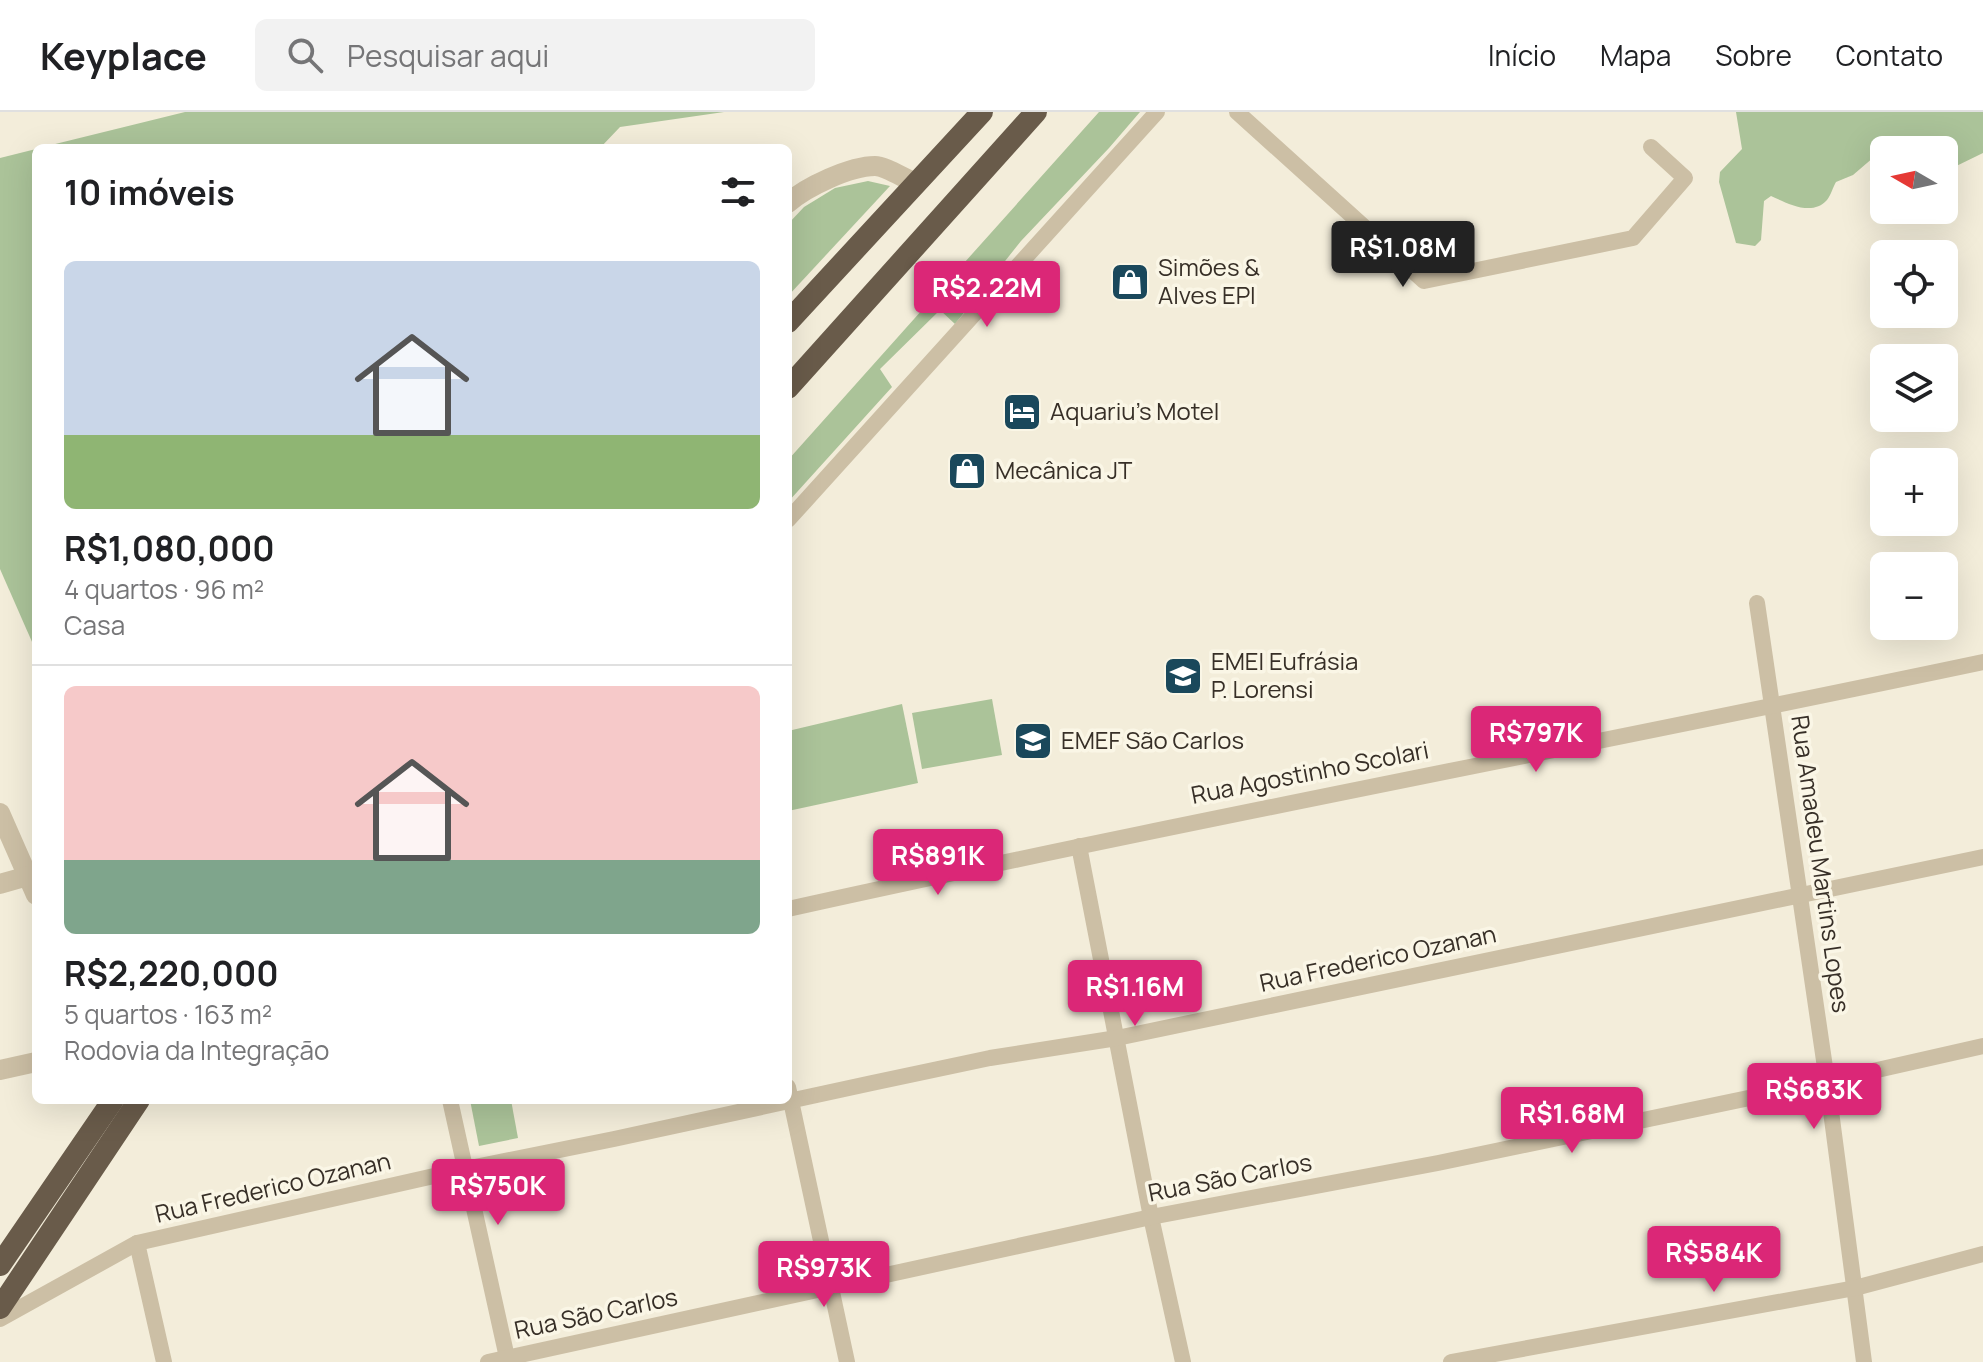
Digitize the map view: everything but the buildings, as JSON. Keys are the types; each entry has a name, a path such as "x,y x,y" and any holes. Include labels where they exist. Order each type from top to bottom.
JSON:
{"highway":[{"path":"792,318 982,112"},
{"path":"792,384 1036,112"},
{"path":"0,1265 110,1104"},
{"path":"0,1308 136,1104"}],"street":[{"path":"792,516 1157,112"},
{"path":"1237,112 1424,281 1633,238 1685,178 1651,147"},
{"path":"792,200 845,172 877,166 916,183"},
{"name":"Rua Amadeu Martins Lopes","path":"1757,603 1801,895 1864,1362"},
{"name":"Rua Agostinho Scolari","path":"792,908 1079,846 1983,662"},
{"path":"0,813 32,886 0,884"},
{"path":"1079,846 1151,1217 1183,1362"},
{"name":"Rua Frederico Ozanan","path":"792,1093 1117,1038 1983,857"},
{"name":"Rua São Carlos","path":"488,1362 1151,1217 1438,1163 1983,1046"},
{"path":"0,1070 32,1063"},
{"path":"451,1104 507,1360"},
{"name":"Rua Frederico Ozanan","path":"0,1319 137,1243 465,1169 601,1142 750,1104"},
{"path":"791,1104 847,1362"},
{"path":"137,1243 164,1362"},
{"path":"1451,1362 1855,1288 1983,1254"}],"green space":[{"path":"185,112 724,112 620,127 604,144 55,144"},
{"path":"1099,112 1140,112 1021,241 955,324 940,310 880,369 892,387 792,498 792,456"},
{"path":"1736,112 1983,112 1983,153 1958,165 1958,136 1870,136 1870,160 1853,175 1836,182 1821,205 1799,207 1771,196 1764,201 1761,240 1755,246 1736,243 1719,182 1720,172 1742,149"},
{"path":"32,150 32,642 0,569 0,158"},
{"path":"868,181 890,186 792,292 792,220 804,207 835,188"},
{"path":"992,699 1002,755 922,769 912,713"},
{"path":"902,704 918,783 792,810 792,730"},
{"path":"471,1104 512,1104 518,1138 479,1146"}],"place":[{"name":"Simões & Alves EPI","path":"1130,282"},
{"name":"Aquariu's Motel","path":"1022,412"},
{"name":"Mecânica JT","path":"967,471"},
{"name":"EMEI Eufrásia P. Lorensi","path":"1183,676"},
{"name":"EMEF São Carlos","path":"1033,741"}]}
